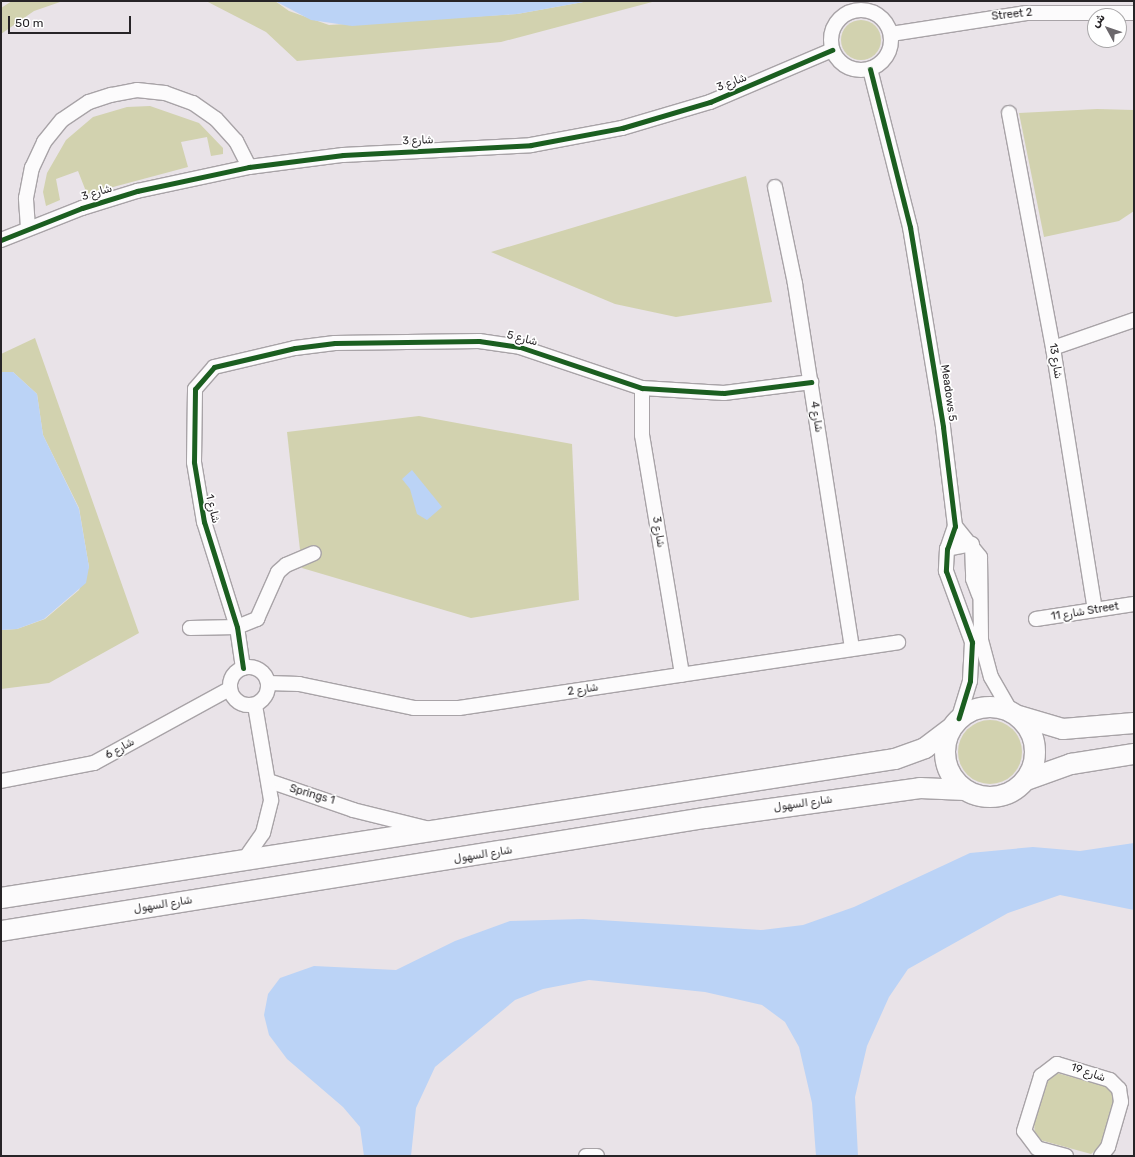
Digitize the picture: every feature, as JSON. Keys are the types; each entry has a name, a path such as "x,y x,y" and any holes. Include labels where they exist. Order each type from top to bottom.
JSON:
{"main road":[{"path":"1,898 895,759 925,748 955,724 983,706 1014,713 1063,729 1134,723"},
{"path":"1014,713 1034,738 1034,760 1026,780"},
{"path":"955,724 945,742 946,763 955,781 966,790 978,796 1004,795 1026,780 1071,764 1134,754"},
{"name":"شارع السهول","path":"1,930 705,818 912,789 966,790"}],"street":[{"path":"847,6 876,13 891,34 887,55 870,68 852,69 836,58 832,50 833,27 847,6"},
{"name":"Street 2","path":"891,34 1026,13 1134,13"},
{"name":"شارع 3","path":"1,240 28,228 137,191 249,167 351,155 531,145 584,136 710,102 832,50"},
{"name":"Meadows 5","path":"870,68 910,227 928,327 955,526 947,549 946,571 966,623 972,661 955,724"},
{"path":"28,228 26,198 32,168 44,142 62,120 89,102 111,95 151,92 193,103 216,119 236,141 249,167"},
{"name":"شارع 13","path":"1009,113 1053,348 1095,610"},
{"name":"شارع 4","path":"775,187 795,284 852,648"},
{"path":"1053,348 1134,320"},
{"name":"شارع 5","path":"224,364 336,343 479,341 520,347 642,388 724,393 811,382"},
{"name":"شارع 1","path":"224,364 206,373 195,389 194,462 204,522 237,626 243,668"},
{"name":"شارع 3","path":"642,388 642,435 682,674"},
{"path":"955,526 972,544 973,579 979,595 985,658 1014,713"},
{"path":"947,549 972,544"},
{"path":"190,628 237,626 257,619 264,611 272,581 286,565 314,553"},
{"path":"956,599 979,595"},
{"name":"شارع 11 Street","path":"1036,619 1134,604"},
{"name":"شارع 2","path":"268,683 299,684 437,709 898,642"},
{"path":"243,668 256,668 268,683 266,696 255,705 242,705 229,689 232,676 243,668"},
{"name":"شارع 6","path":"1,781 94,763 229,689"},
{"path":"244,860 263,833 270,786 255,705"},
{"name":"Springs 1","path":"270,786 353,810 436,830"},
{"name":"شارع 19","path":"1066,1156 1039,1152 1026,1138 1025,1124 1045,1070 1064,1065 1110,1080 1122,1095 1108,1147 1101,1156"},
{"path":"586,1156 597,1156"}],"green space":[{"path":"12,1 63,1 34,11 1,34 1,8"},
{"path":"206,1 275,1 289,11 329,25 517,14 589,1 656,1 501,42 297,61 266,32"},
{"path":"865,20 872,23 878,29 881,40 880,48 872,57 865,60 857,60 850,57 842,48 841,36 844,29 853,21"},
{"path":"150,106 199,123 223,148 223,154 211,156 207,137 181,142 188,167 87,194 78,171 56,179 60,200 46,206 43,192 47,173 66,140 93,117 127,107"},
{"path":"1097,109 1134,110 1134,211 1119,221 1044,237 1019,113"},
{"path":"746,176 772,302 676,317 615,304 491,252"},
{"path":"35,338 139,633 49,683 1,689 1,630 17,629 45,619 79,590 89,567 79,508 43,435 37,394 13,372 1,372 1,354"},
{"path":"419,416 572,444 579,600 471,618 302,568 287,432"},
{"path":"990,720 1008,726 1016,734 1022,752 1016,770 1008,778 990,784 972,778 964,770 958,752 964,734 972,726"},
{"path":"1057,1073 1108,1087 1115,1096 1101,1146 1091,1154 1040,1140 1035,1136 1034,1123 1047,1082"}],"water":[{"path":"275,1 589,1 517,14 352,26 311,20"},
{"path":"1,372 13,372 37,394 43,435 79,509 89,567 86,583 44,619 17,629 1,630"},
{"path":"412,470 442,507 427,520 417,514 410,489 402,479"},
{"path":"1134,843 1134,910 1060,895 1008,913 908,969 889,997 867,1046 855,1097 858,1156 816,1156 812,1103 799,1047 785,1022 762,1005 705,992 589,980 543,989 515,1000 435,1067 416,1108 411,1156 364,1156 360,1127 343,1107 287,1059 269,1035 264,1015 268,994 280,978 314,966 396,970 455,941 510,921 583,919 761,930 803,925 854,907 970,853 1033,847 1080,851"}],"cycle path":[{"path":"1,240 82,208 137,191 249,167 343,155 531,145 622,128 710,102 832,50"},
{"path":"870,69 910,227 943,427 955,526 947,549 946,571 972,642 970,681 959,718"},
{"path":"243,668 237,627 204,522 194,462 195,389 214,367 295,348 335,343 479,341 520,347 642,388 724,393 811,382"}]}
